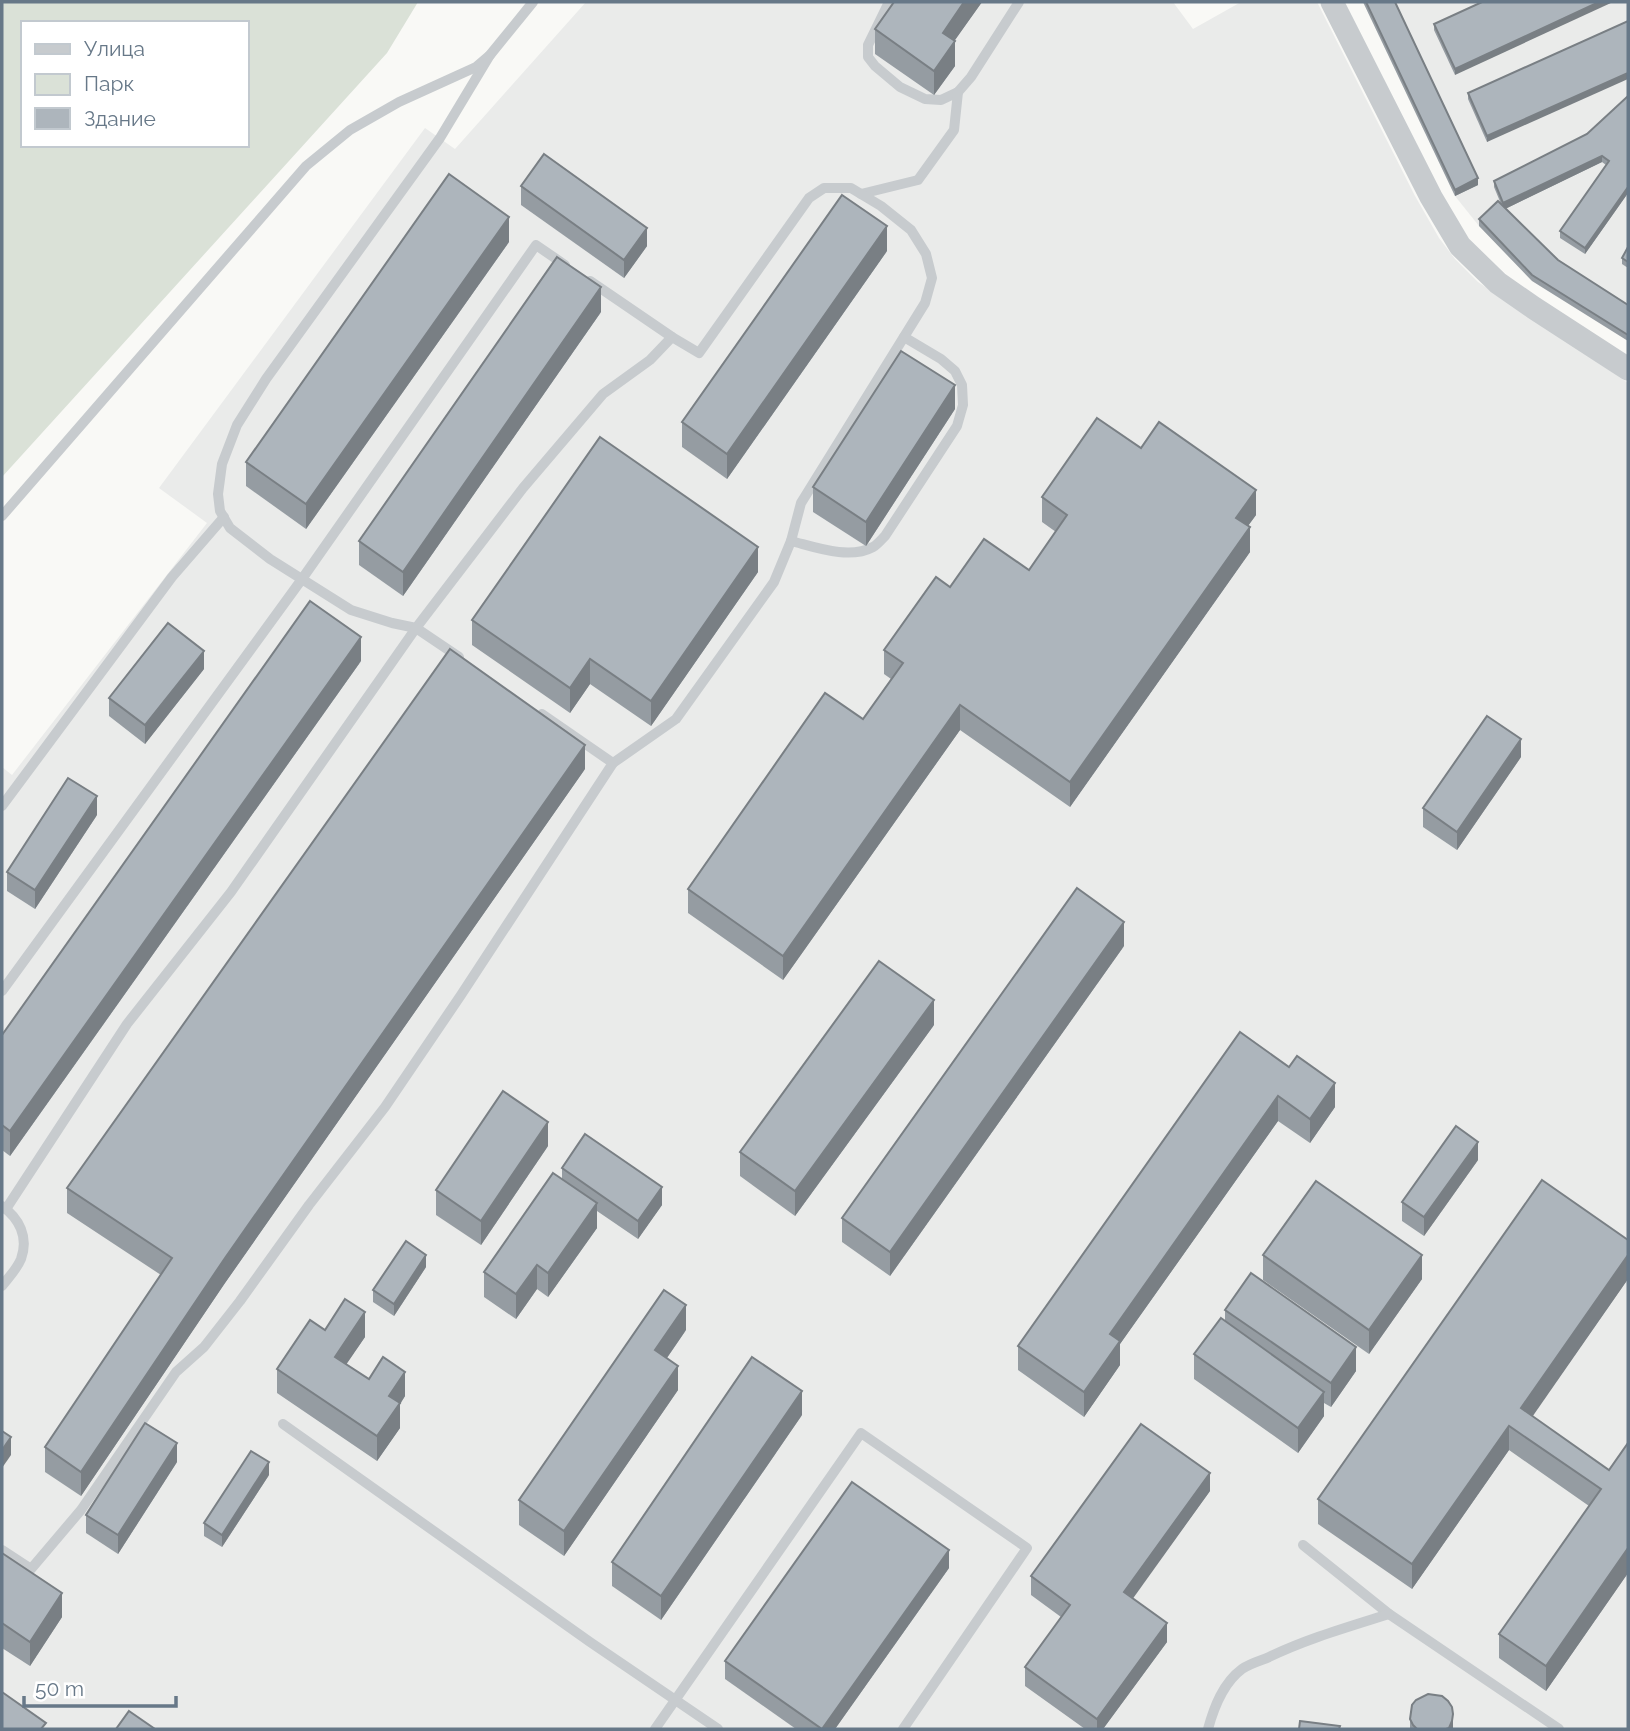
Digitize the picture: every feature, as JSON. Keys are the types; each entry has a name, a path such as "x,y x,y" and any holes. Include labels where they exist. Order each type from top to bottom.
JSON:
{"street":[{"path":"1332,2 1430,197 1460,246 1498,283 1628,369"}],"lane":[{"path":"471,665 416,628 392,624 351,610 270,559 230,527 220,510 218,494 222,464 237,425 266,379 440,138 490,55 533,2"},
{"path":"889,2 868,45 868,57 874,66 900,86 925,99 941,100 958,92 971,77 1019,2"},
{"path":"2,516 306,166 350,130 399,102 476,67 490,55"},
{"path":"861,194 918,180 954,130 958,92"},
{"path":"2,1550 31,1569 82,1510 176,1372 204,1347 385,1107 613,763 676,719 774,582 791,541 802,503 925,303 932,278 926,254 911,230 881,206 851,188 824,188 809,198 699,353 582,276"},
{"path":"2,991 302,579 536,245 570,268"},
{"path":"2,1286 20,1261 24,1243 21,1227 13,1213 4,1207 128,1024 231,892 416,628 523,488 603,394 650,360 672,337"},
{"path":"791,541 846,552 874,547 885,536 957,426 963,405 962,385 955,371 941,359 904,337"},
{"path":"2,806 172,577 224,517"},
{"path":"536,710 613,763"},
{"path":"283,1424 590,1642 718,1729"},
{"path":"655,1729 860,1433 1027,1548 903,1729"},
{"path":"1303,1545 1389,1614 1559,1729"},
{"path":"1208,1729 1213,1709 1227,1685 1242,1669 1282,1650 1389,1614"}],"shaded area":[{"path":"586,2 1173,2 1193,29 1241,2 1317,2 1415,196 1439,238 1455,259 1478,282 1628,383 1628,1729 2,1729 2,767 12,775 207,523 159,488 425,128 455,149"},
{"path":"1363,2 1628,2 1628,341 1479,226 1455,196"}],"green space":[{"path":"2,2 418,2 387,53 2,477"}],"building":[{"path":"894,2 964,2 943,33 955,41 934,71 875,29"},
{"path":"1366,2 1395,2 1478,178 1455,190"},
{"path":"1482,2 1599,2 1455,69 1434,24"},
{"path":"1628,21 1628,73 1487,136 1468,93"},
{"path":"1628,96 1628,187 1585,248 1560,231 1609,161 1602,156 1503,203 1494,181 1587,134"},
{"path":"544,154 647,228 624,260 521,186"},
{"path":"449,174 509,217 306,504 246,462"},
{"path":"842,195 887,226 727,454 682,422"},
{"path":"1498,201 1558,260 1628,305 1628,335 1532,275 1479,219"},
{"path":"1628,247 1628,262 1622,258"},
{"path":"557,257 601,287 403,572 359,541"},
{"path":"901,351 955,385 866,522 813,487"},
{"path":"1097,418 1141,448 1159,422 1256,490 1236,518 1250,527 1070,782 960,705 783,956 688,889 825,693 863,719 903,663 884,650 936,577 950,587 984,539 1029,570 1067,515 1042,497"},
{"path":"600,437 758,547 651,701 590,659 570,688 472,620"},
{"path":"310,601 361,637 10,1131 2,1125 2,1035"},
{"path":"168,623 204,651 145,725 109,698"},
{"path":"450,649 585,745 225,1258 81,1472 45,1447 172,1258 67,1188"},
{"path":"1487,716 1521,739 1457,832 1423,808"},
{"path":"68,778 97,796 35,890 7,872"},
{"path":"1077,888 1124,922 890,1252 842,1218"},
{"path":"879,961 934,1000 795,1191 740,1152"},
{"path":"1240,1032 1289,1067 1297,1056 1335,1083 1310,1119 1278,1096 1110,1334 1120,1341 1084,1392 1018,1346"},
{"path":"503,1091 548,1122 481,1221 436,1190"},
{"path":"1456,1126 1478,1142 1424,1217 1402,1202"},
{"path":"585,1134 662,1187 638,1221 562,1168"},
{"path":"553,1173 597,1203 548,1273 537,1265 516,1294 484,1272"},
{"path":"1542,1180 1628,1240 1628,1255 1521,1408 1609,1470 1628,1443 1628,1548 1546,1666 1499,1634 1601,1489 1509,1426 1412,1564 1318,1499"},
{"path":"1316,1181 1422,1255 1369,1330 1263,1255"},
{"path":"406,1241 426,1255 394,1304 373,1290"},
{"path":"1251,1273 1356,1347 1331,1383 1225,1310"},
{"path":"664,1290 686,1305 655,1350 678,1366 564,1531 519,1500"},
{"path":"345,1299 365,1312 335,1357 369,1379 383,1357 405,1372 389,1396 400,1403 377,1436 277,1369 310,1320 325,1330"},
{"path":"1221,1318 1324,1392 1298,1428 1194,1354"},
{"path":"752,1357 802,1391 661,1596 612,1562"},
{"path":"145,1423 177,1443 118,1535 86,1515"},
{"path":"1141,1424 1210,1473 1124,1592 1167,1623 1097,1719 1025,1667 1070,1605 1031,1576"},
{"path":"2,1431 11,1437 2,1450"},
{"path":"251,1451 269,1462 222,1535 204,1523"},
{"path":"852,1482 949,1550 822,1729 725,1661"},
{"path":"2,1553 62,1593 30,1642 2,1623"},
{"path":"2,1692 46,1723 41,1729 2,1729"},
{"path":"1428,1694 1442,1696 1452,1707 1449,1728 1417,1729 1413,1725 1410,1719 1412,1705"},
{"path":"129,1711 155,1729 116,1729"},
{"path":"1300,1721 1340,1726 1339,1729 1299,1729"}]}
